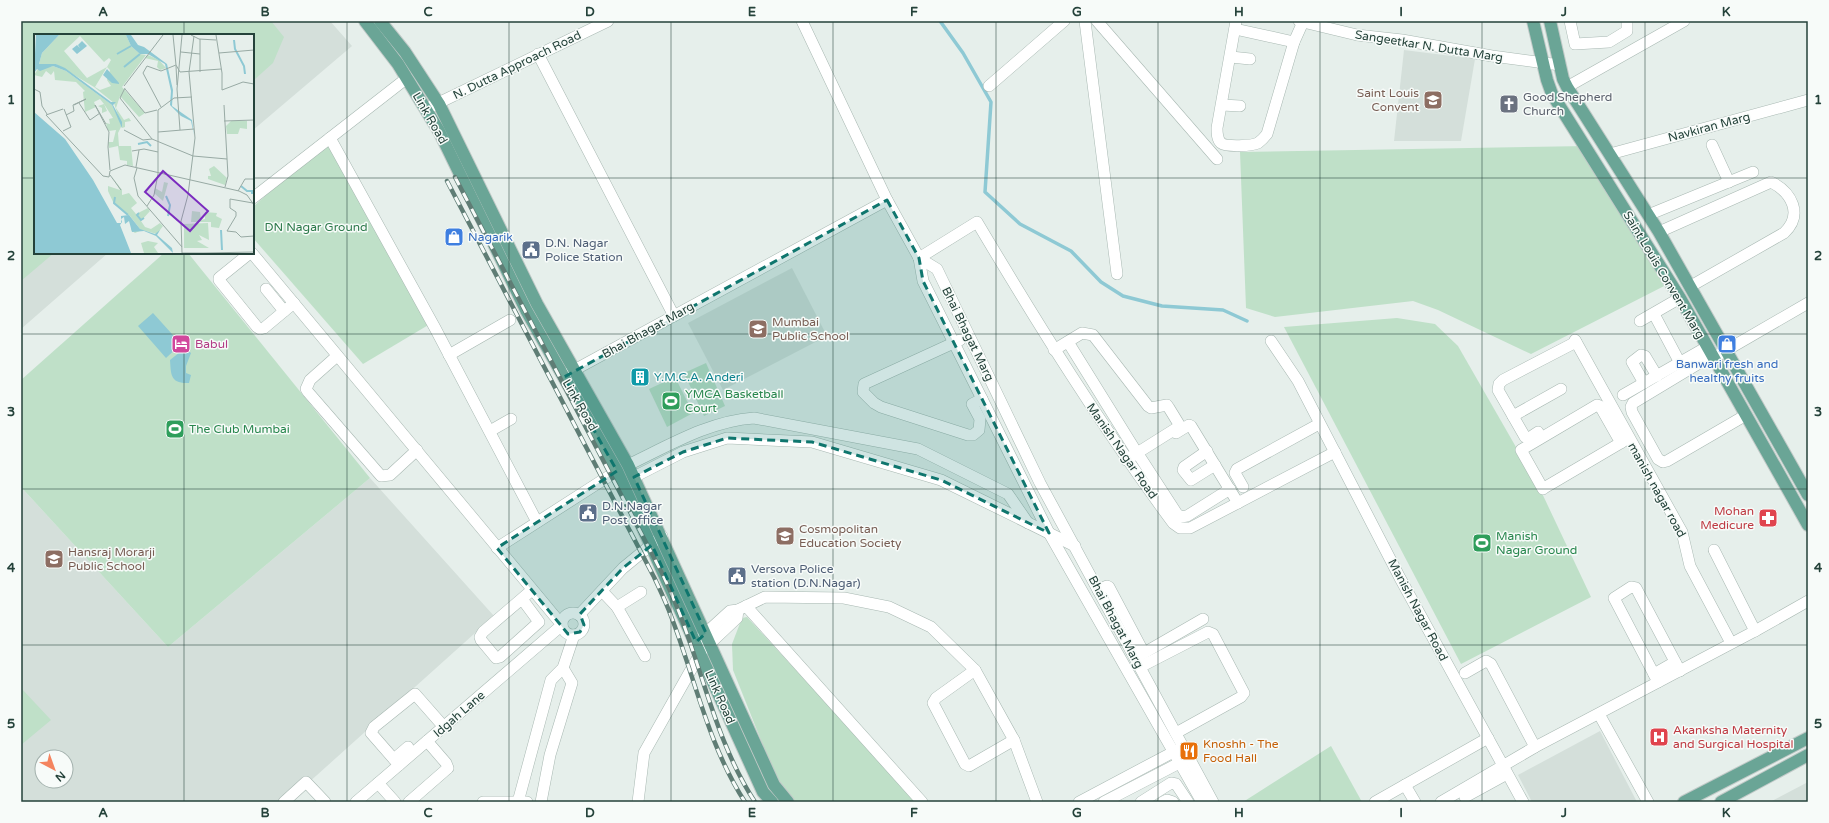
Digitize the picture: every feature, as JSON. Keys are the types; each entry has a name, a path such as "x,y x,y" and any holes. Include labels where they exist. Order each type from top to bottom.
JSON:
{"main road":[{"name":"Link Road","path":"365,21 406,78 439,131 526,310 617,471 652,545 763,792 772,802"},
{"name":"Saint Louis Convent Marg","path":"1533,21 1542,64 1552,94 1680,298 1808,525"},
{"name":"Saint Louis Convent Marg","path":"1550,21 1560,65 1567,87 1590,126 1610,154 1660,232 1808,495"},
{"name":"Link Road","path":"384,26 405,52 438,104 537,304 628,465 662,536 774,785 788,802"},
{"path":"378,38 384,26"},
{"path":"1684,802 1808,738"},
{"path":"1721,802 1808,755"}],"street":[{"name":"N. Dutta Approach Road","path":"426,109 608,21"},
{"path":"802,21 887,200"},
{"path":"989,86 1064,21"},
{"path":"1085,21 1117,274"},
{"path":"1097,21 1217,159"},
{"path":"1294,42 1236,25 1217,128 1218,137 1222,144 1234,146 1256,144 1263,139 1266,134 1301,21"},
{"name":"Sangeetkar N. Dutta Marg","path":"1301,21 1357,35 1402,40 1542,64 1560,65"},
{"path":"1570,21 1575,44 1609,42 1627,31 1627,21"},
{"path":"1567,87 1684,21"},
{"path":"538,54 674,316"},
{"path":"1231,57 1250,59"},
{"path":"254,197 406,78"},
{"name":"Navkiran Marg","path":"1610,154 1808,100"},
{"path":"1222,105 1240,106"},
{"path":"330,138 449,354 537,522"},
{"path":"1712,145 1729,182"},
{"path":"1648,215 1753,172"},
{"path":"1660,232 1771,182 1781,187 1789,194 1794,210 1792,226 1691,286"},
{"name":"Bhai Bhagat Marg","path":"564,377 574,370 887,200 919,258 937,269 1037,475 1098,590 1120,615 1159,701 1176,733 1179,749 1213,802"},
{"name":"Manish Nagar Road","path":"919,258 977,222 1054,350 1128,462 1173,523 1180,528 1190,528 1335,452"},
{"path":"250,254 219,278 220,284 257,327 260,329 281,307 291,300"},
{"path":"252,254 417,450 568,634 574,635"},
{"path":"919,258 923,281 1049,533 1148,707 1179,749 1079,802"},
{"path":"266,289 281,307"},
{"path":"1640,321 1680,298"},
{"path":"1746,415 1667,462 1662,462 1658,459 1632,412 1632,405 1706,359 1714,358 1808,303"},
{"path":"1654,314 1680,363"},
{"path":"449,354 510,320"},
{"path":"1054,350 1082,333 1093,335 1148,406 1151,408 1168,406 1180,426 1139,455"},
{"path":"969,335 864,384 863,392 874,403 882,407 968,435 973,435 979,430 980,419 972,404 982,399"},
{"name":"Manish Nagar Road","path":"1272,341 1298,382 1400,578 1488,738 1501,770 1523,802"},
{"name":"manish nagar road","path":"1513,416 1498,390 1501,382 1576,341 1604,394 1625,441 1682,532 1690,566 1731,643"},
{"path":"1068,342 1177,514 1181,517 1187,516 1230,489"},
{"path":"1623,395 1707,347"},
{"path":"1644,383 1632,362 1641,355 1644,356 1657,376"},
{"path":"338,356 310,380 306,389 308,392 381,476 390,475 417,450"},
{"path":"1561,389 1513,416 1525,437 1528,438 1604,394"},
{"path":"1597,405 1600,406 1625,441 1543,488 1521,450 1597,405"},
{"path":"628,465 686,437 736,420 754,418 918,449 1008,494 1028,523"},
{"path":"490,431 511,419"},
{"path":"1243,487 1236,470 1319,424"},
{"path":"1128,462 1189,425 1207,451 1238,503"},
{"path":"634,477 683,452 727,438 812,442 941,480 1075,546"},
{"path":"1207,451 1184,467 1183,470 1191,480 1215,465"},
{"path":"497,548 617,471"},
{"path":"1023,482 1037,475"},
{"path":"579,615 623,568 662,536"},
{"path":"1714,550 1755,631"},
{"path":"1656,678 1614,598 1633,586 1636,588 1678,667"},
{"path":"522,599 539,622 500,657 496,658 481,640 481,634 532,590"},
{"path":"602,591 617,607 645,656"},
{"path":"617,607 641,592"},
{"path":"638,802 644,753 698,647 708,638 730,611 742,608 765,597 844,598 889,606 931,627 975,670 1014,740 1037,802"},
{"path":"1456,802 1535,747 1599,714 1656,678 1755,631 1808,601"},
{"path":"742,608 922,802"},
{"path":"562,625 563,618 569,614 579,615"},
{"path":"483,802 521,802 551,680 563,668 574,635 583,629 583,621 579,615"},
{"path":"1140,659 1203,619"},
{"name":"Idgah Lane","path":"356,802 378,783 396,762 562,625"},
{"path":"1140,659 1208,632 1213,634 1244,693 1241,697 1176,733"},
{"path":"1465,673 1486,662 1491,664 1535,747"},
{"path":"541,802 550,755 572,683 563,668"},
{"path":"975,670 936,698 933,703 965,764 969,766 1014,740"},
{"path":"408,747 396,762 371,733 374,727 415,694 441,724"},
{"path":"1148,707 1159,701"},
{"path":"1599,714 1648,802"},
{"path":"409,802 448,768 446,763 424,738"},
{"path":"1375,802 1488,738"},
{"path":"1104,802 1185,760 1202,802"},
{"path":"1433,802 1501,770"},
{"path":"284,802 306,782 324,802"},
{"path":"378,783 395,802"},
{"path":"1141,802 1171,783 1176,784 1188,802"},
{"path":"1405,785 1415,802"},
{"path":"1441,802 1465,786"},
{"path":"1163,802 1167,800 1173,802"}],"highlighted area":[{"path":"887,200 919,258 923,281 1049,533 941,480 812,442 727,438 683,452 634,477 706,633 696,642 652,545 623,568 580,614 584,625 580,632 568,634 497,548 617,471 564,377"}],"shaded area":[{"path":"21,21 330,21 352,46 254,129 254,34 34,34 34,254 107,254 21,329"},
{"name":"Saint Louis Convent","path":"1404,50 1475,59 1461,141 1394,141"},
{"name":"Mumbai Public School","path":"792,268 827,336 723,390 688,323"},
{"path":"370,478 494,616 287,802 21,802 21,487 168,647"},
{"path":"1600,731 1637,802 1532,802 1518,775"},
{"path":"1808,782 1808,802 1770,802"}],"green space":[{"path":"21,21 271,21 284,37 273,63 254,80 254,34 34,34 34,254 53,254 21,281"},
{"name":"DN Nagar Ground","path":"330,138 430,324 363,364 254,239 254,206"},
{"path":"1588,146 1672,282 1531,354 1438,310 1413,301 1275,317 1246,308 1240,152"},
{"name":"The Club Mumbai","path":"163,254 189,254 370,478 168,647 21,487 21,380"},
{"name":"Manish Nagar Ground","path":"1397,318 1435,324 1458,346 1540,489 1591,597 1461,664 1284,327"},
{"path":"706,363 725,406 704,416 684,373"},
{"name":"YMCA Basketball Court","path":"675,377 693,413 667,427 649,389"},
{"path":"747,617 917,802 795,802 776,778 733,670 732,644 742,618"},
{"path":"21,688 51,720 21,745"},
{"path":"1331,746 1362,802 1243,802"}],"water":[{"path":"153,313 181,344 166,358 138,326"},
{"path":"185,348 191,353 186,366 186,373 191,375 189,383 178,382 171,374 170,360"}],"waterway":[{"path":"940,21 963,53 991,102 985,192 1020,224 1071,251 1101,282 1123,296 1162,306 1223,310 1247,321"}],"railway":[{"path":"455,177 662,573 688,636 721,733 742,780 755,802"},
{"path":"447,181 654,577 680,639 703,711 721,758 745,802"}],"place":[{"name":"Saint Louis Convent","path":"1433,100"},
{"name":"Good Shepherd Church","path":"1509,104"},
{"name":"Nagarik","path":"454,237"},
{"name":"D.N. Nagar Police Station","path":"531,250"},
{"name":"Mumbai Public School","path":"758,329"},
{"name":"Babul","path":"181,344"},
{"name":"Banwari fresh and healthy fruits","path":"1727,344"},
{"name":"Y.M.C.A. Anderi","path":"640,377"},
{"name":"YMCA Basketball Court","path":"671,401"},
{"name":"The Club Mumbai","path":"175,429"},
{"name":"D.N.Nagar Post office","path":"588,513"},
{"name":"Mohan Medicure","path":"1768,518"},
{"name":"Cosmopolitan Education Society","path":"785,536"},
{"name":"Manish Nagar Ground","path":"1482,543"},
{"name":"Hansraj Morarji Public School","path":"54,559"},
{"name":"Versova Police station (D.N.Nagar)","path":"737,576"},
{"name":"Akanksha Maternity and Surgical Hospital","path":"1659,737"},
{"name":"Knoshh - The Food Hall","path":"1189,751"}]}
